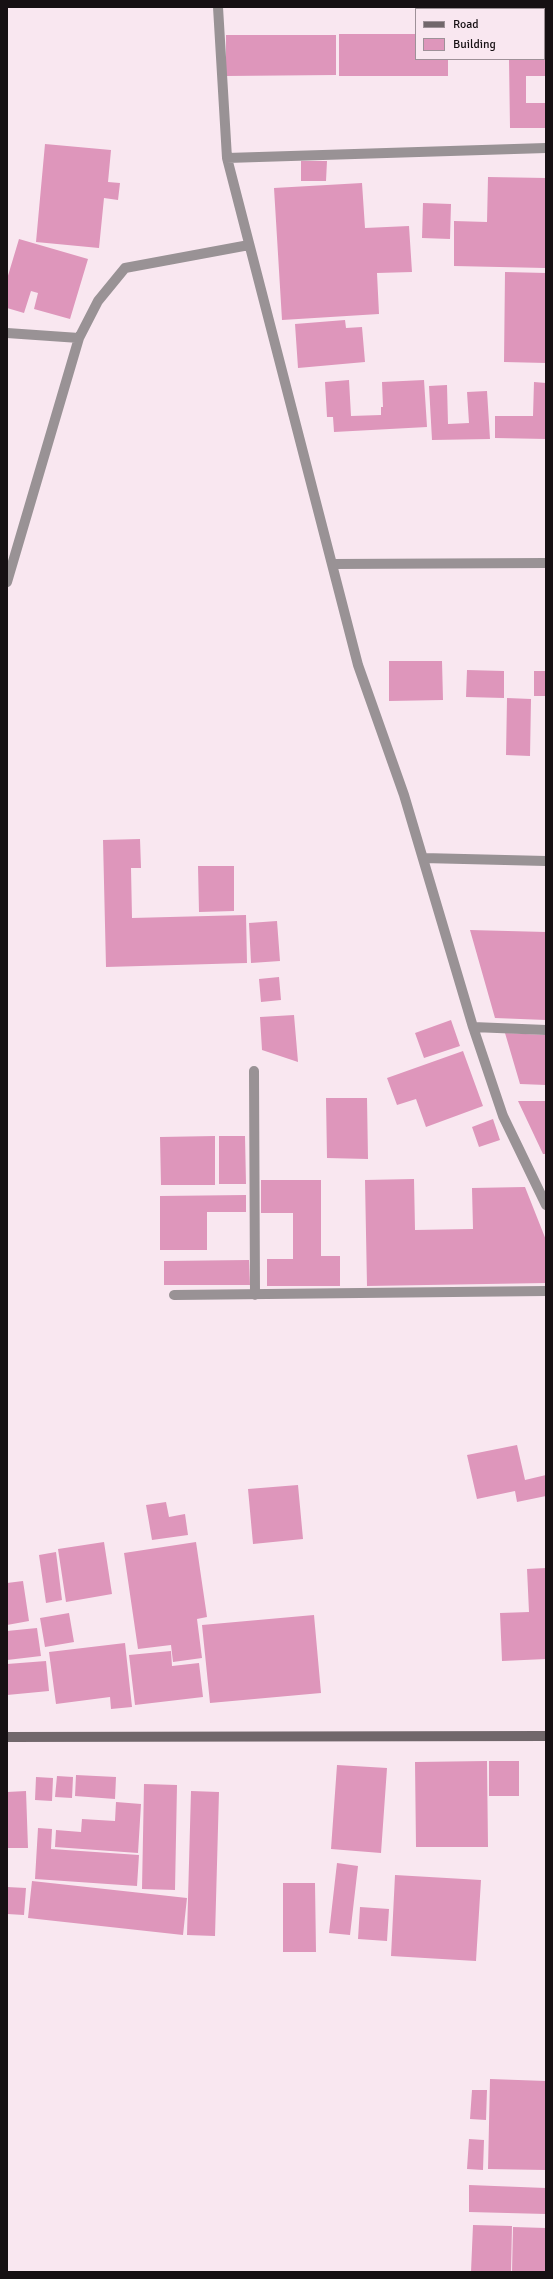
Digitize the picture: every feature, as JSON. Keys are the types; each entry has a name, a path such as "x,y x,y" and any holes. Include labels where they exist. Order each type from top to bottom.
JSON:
{"main road":[{"path":"7,1737 546,1736"}],"street":[{"path":"218,7 227,158 358,665 404,795 473,1027 503,1116 546,1205"},
{"path":"227,158 546,148"},
{"path":"7,582 33,499 79,338 98,301 125,268 249,245"},
{"path":"7,333 79,338"},
{"path":"332,564 546,563"},
{"path":"422,858 546,861"},
{"path":"473,1027 546,1030"},
{"path":"254,1071 255,1295"},
{"path":"174,1295 546,1291"}],"building":[{"path":"339,34 415,34 415,60 448,60 448,76 339,76"},
{"path":"226,35 336,35 336,75 226,76"},
{"path":"509,60 545,60 545,76 526,76 526,103 546,103 546,128 510,128"},
{"path":"45,144 111,150 108,182 120,183 118,200 104,198 99,248 36,242"},
{"path":"301,161 327,161 326,181 301,181"},
{"path":"488,177 546,178 545,268 454,266 454,221 487,222"},
{"path":"362,183 365,228 409,226 412,272 377,273 379,314 282,320 274,188"},
{"path":"423,203 451,204 450,239 422,238"},
{"path":"19,239 88,259 70,319 34,309 38,293 31,291 24,313 7,308 7,279"},
{"path":"505,272 546,273 546,363 504,362"},
{"path":"345,320 346,328 362,327 365,362 298,368 295,324"},
{"path":"349,380 351,416 381,415 381,407 383,407 382,382 424,380 427,427 334,432 333,417 327,417 325,382"},
{"path":"534,382 546,383 546,439 495,438 495,416 533,416"},
{"path":"447,385 448,424 469,423 467,392 487,391 490,439 432,440 429,386"},
{"path":"389,661 442,661 443,700 389,701"},
{"path":"467,670 504,671 504,698 466,697"},
{"path":"534,671 546,671 546,696 534,696"},
{"path":"507,698 531,699 530,756 506,755"},
{"path":"140,839 141,868 131,868 132,918 246,915 247,963 106,967 103,840"},
{"path":"198,866 234,866 234,911 199,912"},
{"path":"277,921 280,961 251,963 249,923"},
{"path":"470,930 546,932 546,1020 495,1018"},
{"path":"279,977 281,1000 261,1002 259,979"},
{"path":"294,1015 298,1062 262,1050 260,1017"},
{"path":"451,1020 460,1046 424,1058 415,1033"},
{"path":"505,1033 546,1035 546,1085 520,1084"},
{"path":"463,1051 483,1106 426,1127 416,1099 397,1105 387,1078"},
{"path":"326,1098 367,1098 368,1159 327,1158"},
{"path":"518,1101 546,1101 546,1154 543,1154"},
{"path":"493,1119 500,1140 479,1147 472,1127"},
{"path":"215,1136 215,1185 161,1185 160,1137"},
{"path":"219,1136 245,1136 246,1184 219,1184"},
{"path":"414,1179 415,1230 473,1229 472,1188 525,1187 546,1240 546,1283 367,1286 365,1180"},
{"path":"261,1180 321,1180 321,1256 340,1256 340,1286 267,1286 267,1259 293,1259 293,1213 261,1213"},
{"path":"246,1195 246,1212 207,1212 207,1250 160,1250 160,1196"},
{"path":"249,1260 250,1285 164,1285 164,1261"},
{"path":"517,1445 525,1480 546,1475 546,1496 517,1502 515,1491 477,1499 467,1455"},
{"path":"298,1485 303,1539 253,1544 248,1489"},
{"path":"166,1502 169,1517 185,1514 188,1535 152,1540 146,1505"},
{"path":"104,1542 112,1594 66,1602 58,1549"},
{"path":"196,1542 207,1617 197,1619 202,1658 173,1662 171,1645 138,1649 124,1553"},
{"path":"56,1552 62,1600 46,1603 39,1555"},
{"path":"546,1568 546,1659 502,1661 500,1613 529,1612 527,1569"},
{"path":"23,1581 29,1621 7,1625 7,1583"},
{"path":"69,1613 74,1642 45,1647 40,1618"},
{"path":"314,1615 321,1693 210,1703 202,1625"},
{"path":"37,1628 41,1656 7,1660 7,1631"},
{"path":"125,1643 132,1707 111,1709 110,1697 56,1704 49,1652"},
{"path":"171,1651 172,1666 199,1663 203,1697 135,1705 129,1655"},
{"path":"46,1661 49,1691 7,1695 7,1664"},
{"path":"487,1761 488,1847 416,1847 415,1762"},
{"path":"489,1761 519,1761 519,1796 489,1796"},
{"path":"337,1765 387,1768 381,1853 331,1849"},
{"path":"76,1775 116,1777 115,1799 75,1796"},
{"path":"57,1776 73,1777 72,1798 55,1797"},
{"path":"36,1777 53,1778 52,1801 35,1800"},
{"path":"144,1784 177,1785 175,1890 142,1889"},
{"path":"26,1791 28,1848 8,1848 7,1792"},
{"path":"191,1791 219,1792 215,1936 187,1935"},
{"path":"116,1802 141,1804 138,1853 55,1847 56,1830 81,1832 82,1819 115,1821"},
{"path":"38,1828 52,1829 51,1849 139,1855 137,1886 35,1879"},
{"path":"337,1863 358,1866 350,1935 329,1933"},
{"path":"395,1875 481,1880 476,1961 391,1956"},
{"path":"32,1881 187,1898 183,1935 28,1918"},
{"path":"283,1883 315,1883 316,1952 283,1952"},
{"path":"7,1887 26,1888 24,1915 7,1914"},
{"path":"360,1907 389,1909 387,1941 358,1939"},
{"path":"490,2079 546,2081 546,2170 488,2169"},
{"path":"472,2090 487,2090 486,2120 470,2119"},
{"path":"469,2139 484,2140 483,2170 467,2169"},
{"path":"469,2185 546,2188 546,2214 469,2212"},
{"path":"473,2225 512,2226 511,2272 471,2272"},
{"path":"513,2227 546,2228 546,2272 512,2272"}]}
